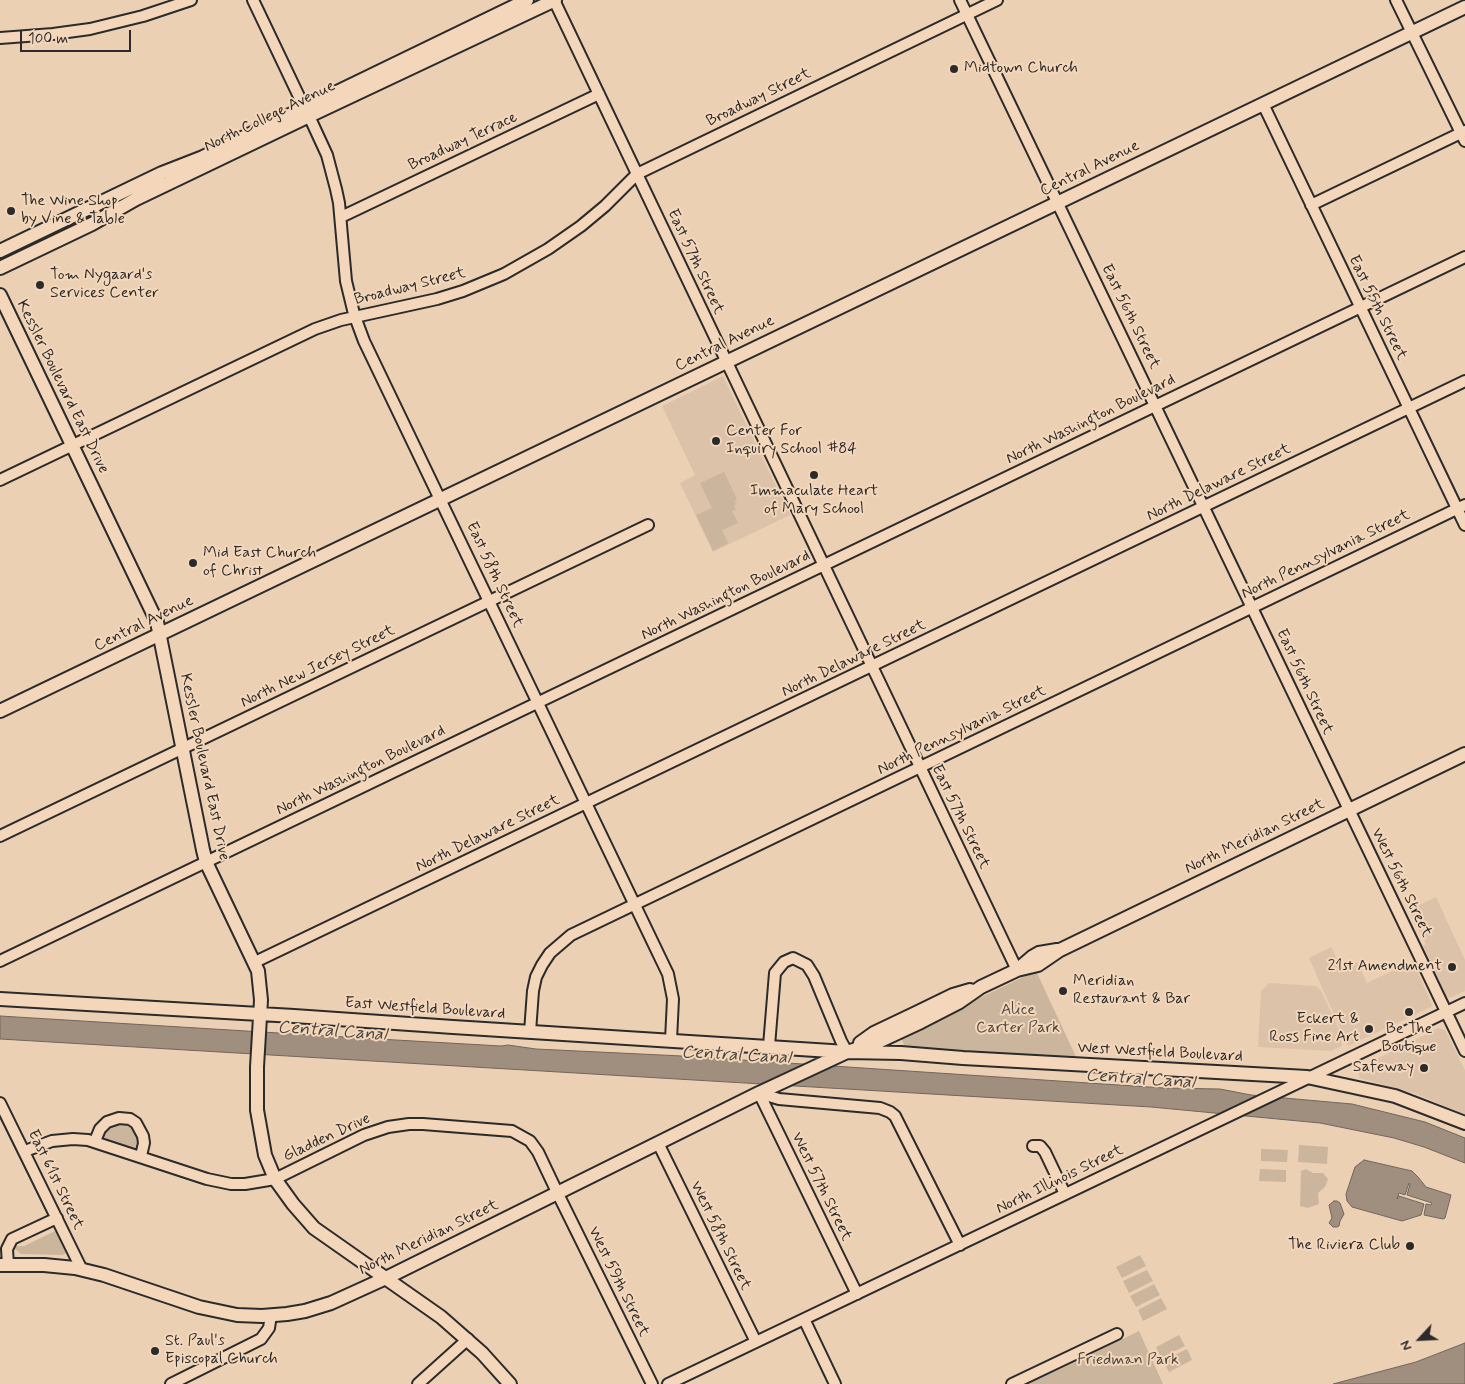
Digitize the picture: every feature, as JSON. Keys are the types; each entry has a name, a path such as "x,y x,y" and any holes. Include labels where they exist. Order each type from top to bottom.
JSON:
{"main road":[{"name":"North College Avenue","path":"0,268 92,224 136,199 527,0"},
{"name":"North College Avenue","path":"0,251 162,173 307,112 555,0"},
{"name":"Central Avenue","path":"0,711 1465,8"},
{"name":"Kessler Boulevard East Drive","path":"0,294 154,616 206,862 254,962 261,988 257,1100 259,1126 265,1155 275,1179 314,1228 441,1316 468,1339 510,1384"},
{"name":"North Meridian Street","path":"847,1052 874,1034 953,995 981,987 1017,970 1039,953 1060,950 1465,754"},
{"name":"North Meridian Street","path":"4,1265 44,1265 82,1270 104,1275 211,1311 249,1316 271,1316 322,1306 386,1278 759,1093 847,1052 878,1042 958,1003 981,987"},
{"name":"East Westfield Boulevard","path":"0,999 847,1052"},
{"path":"896,1033 894,1038 901,1053"},
{"name":"West Westfield Boulevard","path":"847,1052 901,1053 1307,1078 1395,1096 1465,1123"}],"street":[{"path":"0,38 44,35 90,28 143,16 191,0"},
{"name":"East 58th Street","path":"253,0 328,159 338,196 346,281 355,317 368,350 668,974 672,988 673,1015 671,1040"},
{"name":"East 57th Street","path":"555,0 1017,970"},
{"name":"East 56th Street","path":"960,0 1349,810"},
{"name":"Broadway Street","path":"0,480 296,337 328,324 446,297 512,270 548,250 581,226 612,200 637,174 997,0"},
{"path":"1311,205 1464,135 1396,0"},
{"name":"Broadway Terrace","path":"340,217 599,94"},
{"name":"East 55th Street","path":"1263,104 1409,408 1461,507 1465,526"},
{"name":"North Washington Boulevard","path":"0,961 1465,257"},
{"name":"North Delaware Street","path":"254,962 1465,381"},
{"name":"North Pennsylvania Street","path":"530,1032 534,984 542,965 550,953 571,935 1461,507"},
{"name":"North New Jersey Street","path":"0,836 648,525"},
{"name":"West 56th Street","path":"1349,810 1465,1051"},
{"path":"769,1046 775,973 784,962 794,958 807,965 814,976 847,1052"},
{"name":"North Illinois Street","path":"668,1384 1465,1003"},
{"path":"759,1093 779,1099 880,1108 890,1112 895,1116 960,1245"},
{"name":"West 57th Street","path":"759,1093 857,1294"},
{"name":"East 61st Street","path":"0,1103 82,1270"},
{"path":"95,1141 100,1129 107,1122 119,1118 130,1120 136,1123 144,1136 141,1156"},
{"name":"Gladden Drive","path":"25,1151 63,1139 95,1141 204,1178 224,1183 248,1184 275,1179 374,1131 423,1124 505,1129 521,1135 530,1141 538,1152 557,1192"},
{"name":"West 58th Street","path":"658,1143 756,1342"},
{"path":"1033,1146 1040,1146 1045,1152 1065,1194"},
{"name":"West 59th Street","path":"557,1192 652,1384"},
{"path":"4,1265 8,1245 12,1239 56,1218"},
{"path":"171,1384 261,1339 269,1328 271,1316"},
{"path":"804,1319 835,1384"},
{"path":"1012,1384 1117,1334"},
{"path":"418,1384 468,1339"}],"shaded area":[{"name":"Center For Inquiry School #84","path":"723,376 790,515 713,552 680,483 695,475 662,406"},
{"path":"1436,897 1465,960 1465,991 1450,998 1446,996 1423,946 1426,944 1409,910"},
{"path":"1331,947 1342,969 1357,962 1367,983 1413,961 1432,1005 1431,1007 1348,1046 1309,958"},
{"path":"1269,983 1316,986 1321,991 1340,1031 1342,1046 1331,1051 1258,1047 1261,991"},
{"name":"Central Canal","path":"0,1016 508,1045 536,1049 682,1056 1164,1088 1220,1089 1251,1095 1352,1104 1425,1122 1465,1138 1465,1163 1394,1138 1320,1123 1151,1107 0,1039"},
{"path":"1438,1028 1445,1030 1465,1070 1465,1115 1414,1093 1359,1078 1359,1068"},
{"path":"1364,1160 1412,1171 1426,1187 1451,1195 1445,1218 1424,1215 1426,1204 1431,1205 1432,1203 1407,1195 1409,1183 1405,1195 1399,1193 1397,1199 1399,1196 1424,1204 1421,1215 1402,1221 1352,1207 1347,1201 1346,1194 1355,1167"},
{"path":"1334,1201 1340,1203 1344,1214 1337,1227 1333,1227 1329,1223 1332,1218 1329,1205"},
{"path":"1465,1343 1465,1384 1333,1384 1416,1362"}],"green space":[{"path":"724,472 737,499 734,506 736,510 732,511 738,523 722,530 728,543 713,551 696,515 712,508 700,483"},
{"name":"Alice Carter Park","path":"1036,971 1078,1061 906,1049 900,1036"},
{"path":"117,1122 131,1125 136,1131 139,1144 138,1149 135,1151 104,1140 102,1134 108,1127"},
{"path":"1299,1145 1328,1147 1327,1164 1298,1162"},
{"path":"1261,1149 1288,1150 1287,1162 1261,1161"},
{"path":"1260,1169 1286,1170 1286,1182 1259,1181"},
{"path":"1306,1169 1313,1173 1323,1173 1328,1179 1325,1187 1318,1193 1319,1204 1308,1208 1300,1206 1301,1171"},
{"path":"55,1231 66,1253 63,1255 21,1254 15,1249 16,1246 24,1246"},
{"path":"1140,1255 1146,1266 1122,1278 1116,1267"},
{"path":"1147,1270 1153,1281 1129,1293 1123,1281"},
{"path":"1154,1284 1160,1295 1136,1307 1130,1296"},
{"path":"1161,1298 1167,1309 1143,1321 1138,1310"},
{"name":"Friedman Park","path":"1139,1331 1163,1384 1028,1384 1067,1366"},
{"path":"1179,1335 1185,1346 1161,1358 1156,1347"},
{"path":"1187,1349 1192,1360 1169,1372 1163,1361"}],"place":[{"name":"Midtown Church","path":"954,69"},
{"name":"The Wine Shop by Vine & Table","path":"11,211"},
{"name":"Tom Nygaard's Services Center","path":"40,285"},
{"name":"Center For Inquiry School #84","path":"716,441"},
{"name":"Immaculate Heart of Mary School","path":"814,475"},
{"name":"Mid East Church of Christ","path":"193,563"},
{"name":"21st Amendment","path":"1452,967"},
{"name":"Meridian Restaurant & Bar","path":"1063,991"},
{"name":"Be The Boutique","path":"1409,1012"},
{"name":"Eckert & Ross Fine Art","path":"1369,1029"},
{"name":"Safeway","path":"1424,1068"},
{"name":"The Riviera Club","path":"1410,1246"},
{"name":"St. Paul's Episcopal Church","path":"155,1351"}]}
